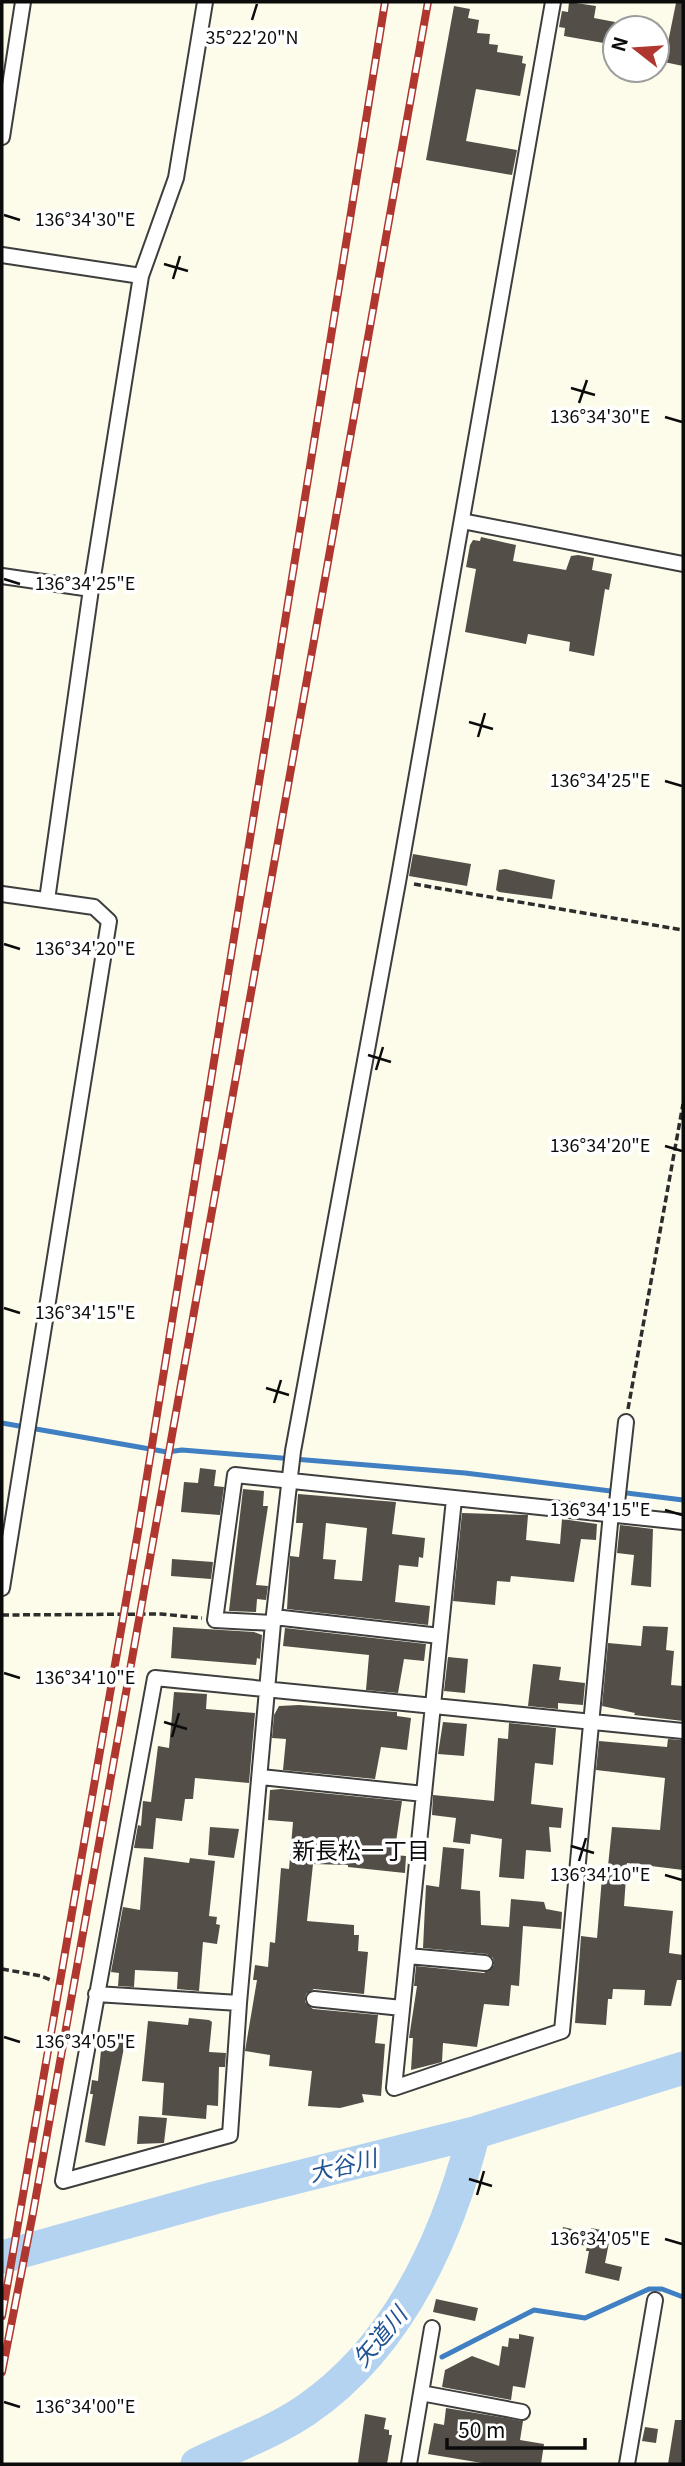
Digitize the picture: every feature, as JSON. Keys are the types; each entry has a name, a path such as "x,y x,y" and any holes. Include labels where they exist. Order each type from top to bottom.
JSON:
{"street":[{"path":"2,137 23,2"},
{"path":"47,900 91,589 141,276 176,178 205,2"},
{"path":"553,2 398,881 293,1451 273,1620 270,1688 239,2003 230,2135 63,2181 155,1678 270,1688 432,1707 590,1720 683,1731"},
{"path":"2,255 141,276"},
{"path":"462,521 683,564"},
{"path":"2,576 91,589"},
{"path":"2,894 94,907 108,921 2,1588"},
{"path":"454,1499 394,2088 562,2031 590,1720 626,1422"},
{"path":"440,1636 273,1620 215,1620 234,1475 291,1477 454,1499 614,1508 683,1521"},
{"path":"261,1777 424,1794"},
{"path":"408,1955 485,1964"},
{"path":"96,1994 239,2003"},
{"path":"314,1999 402,2008"},
{"path":"627,2464 655,2300"},
{"path":"409,2464 432,2328"},
{"path":"421,2393 522,2412"}],"path":[{"path":"398,881 683,930"},
{"path":"626,1422 683,1104"},
{"path":"2,1615 161,1614 215,1620"},
{"path":"2,1969 53,1981"}],"building":[{"path":"569,2 596,6 594,18 601,19 601,43 564,36 565,28 559,27 562,11 568,12"},
{"path":"676,3 683,3 683,66 671,63 671,28"},
{"path":"454,6 470,9 468,18 479,20 477,33 490,34 489,44 498,45 497,52 523,56 522,63 526,64 520,96 476,89 466,141 517,150 512,175 426,160"},
{"path":"481,537 516,545 513,561 566,570 571,556 578,555 594,558 592,570 612,574 609,590 605,589 594,656 569,651 570,642 528,634 526,644 465,632 476,569 466,567 470,545 473,540 480,541"},
{"path":"413,854 471,864 467,886 409,876"},
{"path":"499,870 555,880 552,899 499,892 496,890"},
{"path":"200,1468 216,1470 214,1486 224,1487 220,1515 181,1512 184,1482 198,1483"},
{"path":"243,1489 264,1491 263,1506 268,1506 256,1585 268,1586 266,1600 257,1599 256,1612 229,1611"},
{"path":"298,1494 396,1502 392,1534 425,1538 423,1558 419,1557 418,1567 399,1565 395,1602 430,1606 428,1625 287,1609 290,1556 299,1557 303,1523 296,1523","holes":["326,1523 367,1528 362,1581 334,1579 336,1560 323,1559"]},
{"path":"462,1513 528,1515 526,1540 560,1544 562,1519 597,1524 596,1540 581,1539 574,1582 511,1576 510,1582 497,1581 495,1605 453,1601"},
{"path":"620,1525 653,1529 651,1587 631,1585 634,1555 617,1553"},
{"path":"172,1559 213,1562 211,1579 171,1576"},
{"path":"643,1626 668,1627 666,1650 674,1651 671,1685 683,1686 683,1721 634,1715 635,1713 602,1706 608,1643 641,1646"},
{"path":"173,1627 254,1632 262,1635 260,1659 257,1658 256,1665 171,1658"},
{"path":"285,1628 426,1644 424,1661 404,1659 398,1693 366,1690 369,1655 283,1646"},
{"path":"448,1657 468,1659 465,1693 444,1691"},
{"path":"533,1664 561,1667 559,1680 585,1683 583,1705 558,1703 558,1709 528,1706"},
{"path":"174,1692 207,1694 206,1709 255,1713 249,1783 195,1778 193,1799 185,1799 182,1821 156,1818 153,1849 134,1848 138,1825 141,1826 143,1801 151,1802 158,1746 169,1748"},
{"path":"279,1706 397,1712 397,1716 411,1718 407,1750 381,1747 375,1779 283,1770 286,1739 272,1738 274,1715"},
{"path":"443,1722 467,1724 464,1756 438,1754"},
{"path":"509,1723 556,1728 553,1765 535,1763 531,1804 563,1808 561,1828 549,1827 551,1852 526,1850 524,1879 499,1877 502,1839 471,1834 470,1844 453,1842 456,1818 432,1815 433,1795 494,1801 498,1738 508,1739"},
{"path":"668,1739 683,1740 683,1870 627,1863 624,1906 673,1911 669,1953 683,1955 683,1980 677,1980 671,2006 644,2005 645,1990 613,1989 612,1999 608,1999 606,2025 575,2023 581,1936 597,1938 603,1865 608,1866 612,1827 660,1830 665,1778 596,1770 599,1741 667,1747"},
{"path":"270,1790 402,1801 394,1855 406,1856 405,1873 348,1865 313,1864 307,1921 354,1925 354,1935 359,1935 358,1951 368,1952 364,1994 314,1989 306,1994 305,2002 313,2009 378,2015 375,2043 385,2044 381,2096 362,2094 364,2102 340,2108 308,2106 312,2071 269,2066 270,2055 245,2051 257,1980 253,1980 255,1965 268,1967 270,1942 275,1943 281,1868 289,1869 293,1822 268,1820"},
{"path":"210,1827 239,1829 234,1858 208,1855"},
{"path":"443,1847 464,1849 461,1889 480,1891 481,1925 509,1927 511,1899 544,1902 546,1909 562,1912 561,1929 523,1926 519,1986 511,1985 509,2006 484,2004 477,2047 443,2043 442,2062 411,2070 413,2038 409,2038 417,1986 414,1986 416,1966 484,1973 494,1965 493,1958 487,1954 423,1948 426,1885 439,1887"},
{"path":"144,1857 189,1863 190,1858 215,1861 209,1916 217,1917 216,1924 220,1925 217,1944 203,1942 199,1991 177,1989 178,1972 135,1970 134,1987 118,1986 119,1973 111,1972 123,1907 140,1910"},
{"path":"189,2018 212,2022 209,2052 226,2053 225,2067 219,2067 218,2106 207,2105 206,2119 162,2115 164,2083 142,2081 148,2021 188,2025"},
{"path":"102,2040 125,2042 105,2146 85,2142 93,2094 90,2094 92,2080 98,2081"},
{"path":"139,2116 167,2118 164,2143 137,2144"},
{"path":"563,2227 590,2233 591,2228 611,2232 605,2263 622,2267 619,2281 585,2273 589,2251 586,2251 587,2246 560,2241"},
{"path":"436,2299 478,2308 475,2321 433,2312"},
{"path":"519,2334 534,2337 525,2388 513,2386 511,2400 442,2387 445,2370 472,2356 499,2366 502,2346 508,2347 509,2338 519,2339"},
{"path":"446,2408 523,2421 520,2440 544,2444 541,2464 488,2464 428,2454 434,2423 444,2425"},
{"path":"365,2414 386,2418 384,2429 389,2430 389,2435 392,2435 387,2464 358,2463"},
{"path":"675,2420 683,2420 683,2464 668,2464"},
{"path":"645,2427 658,2429 656,2443 642,2441"}],"waterway":[{"path":"2,1423 167,1452 182,1450 465,1473 683,1500"},
{"name":"大谷川","path":"2,2257 214,2198 474,2133 683,2068"},
{"name":"矢道川","path":"197,2464 294,2418 339,2384 367,2355 392,2322 433,2250 449,2212 474,2133"},
{"path":"442,2357 534,2310 585,2318 649,2289 662,2289 683,2297"}],"railway":[{"path":"2,2316 138,1532 385,2"},
{"path":"2,2372 33,2213 428,2"}],"district":[{"name":"新長松一丁目","path":"361,1851"}]}
